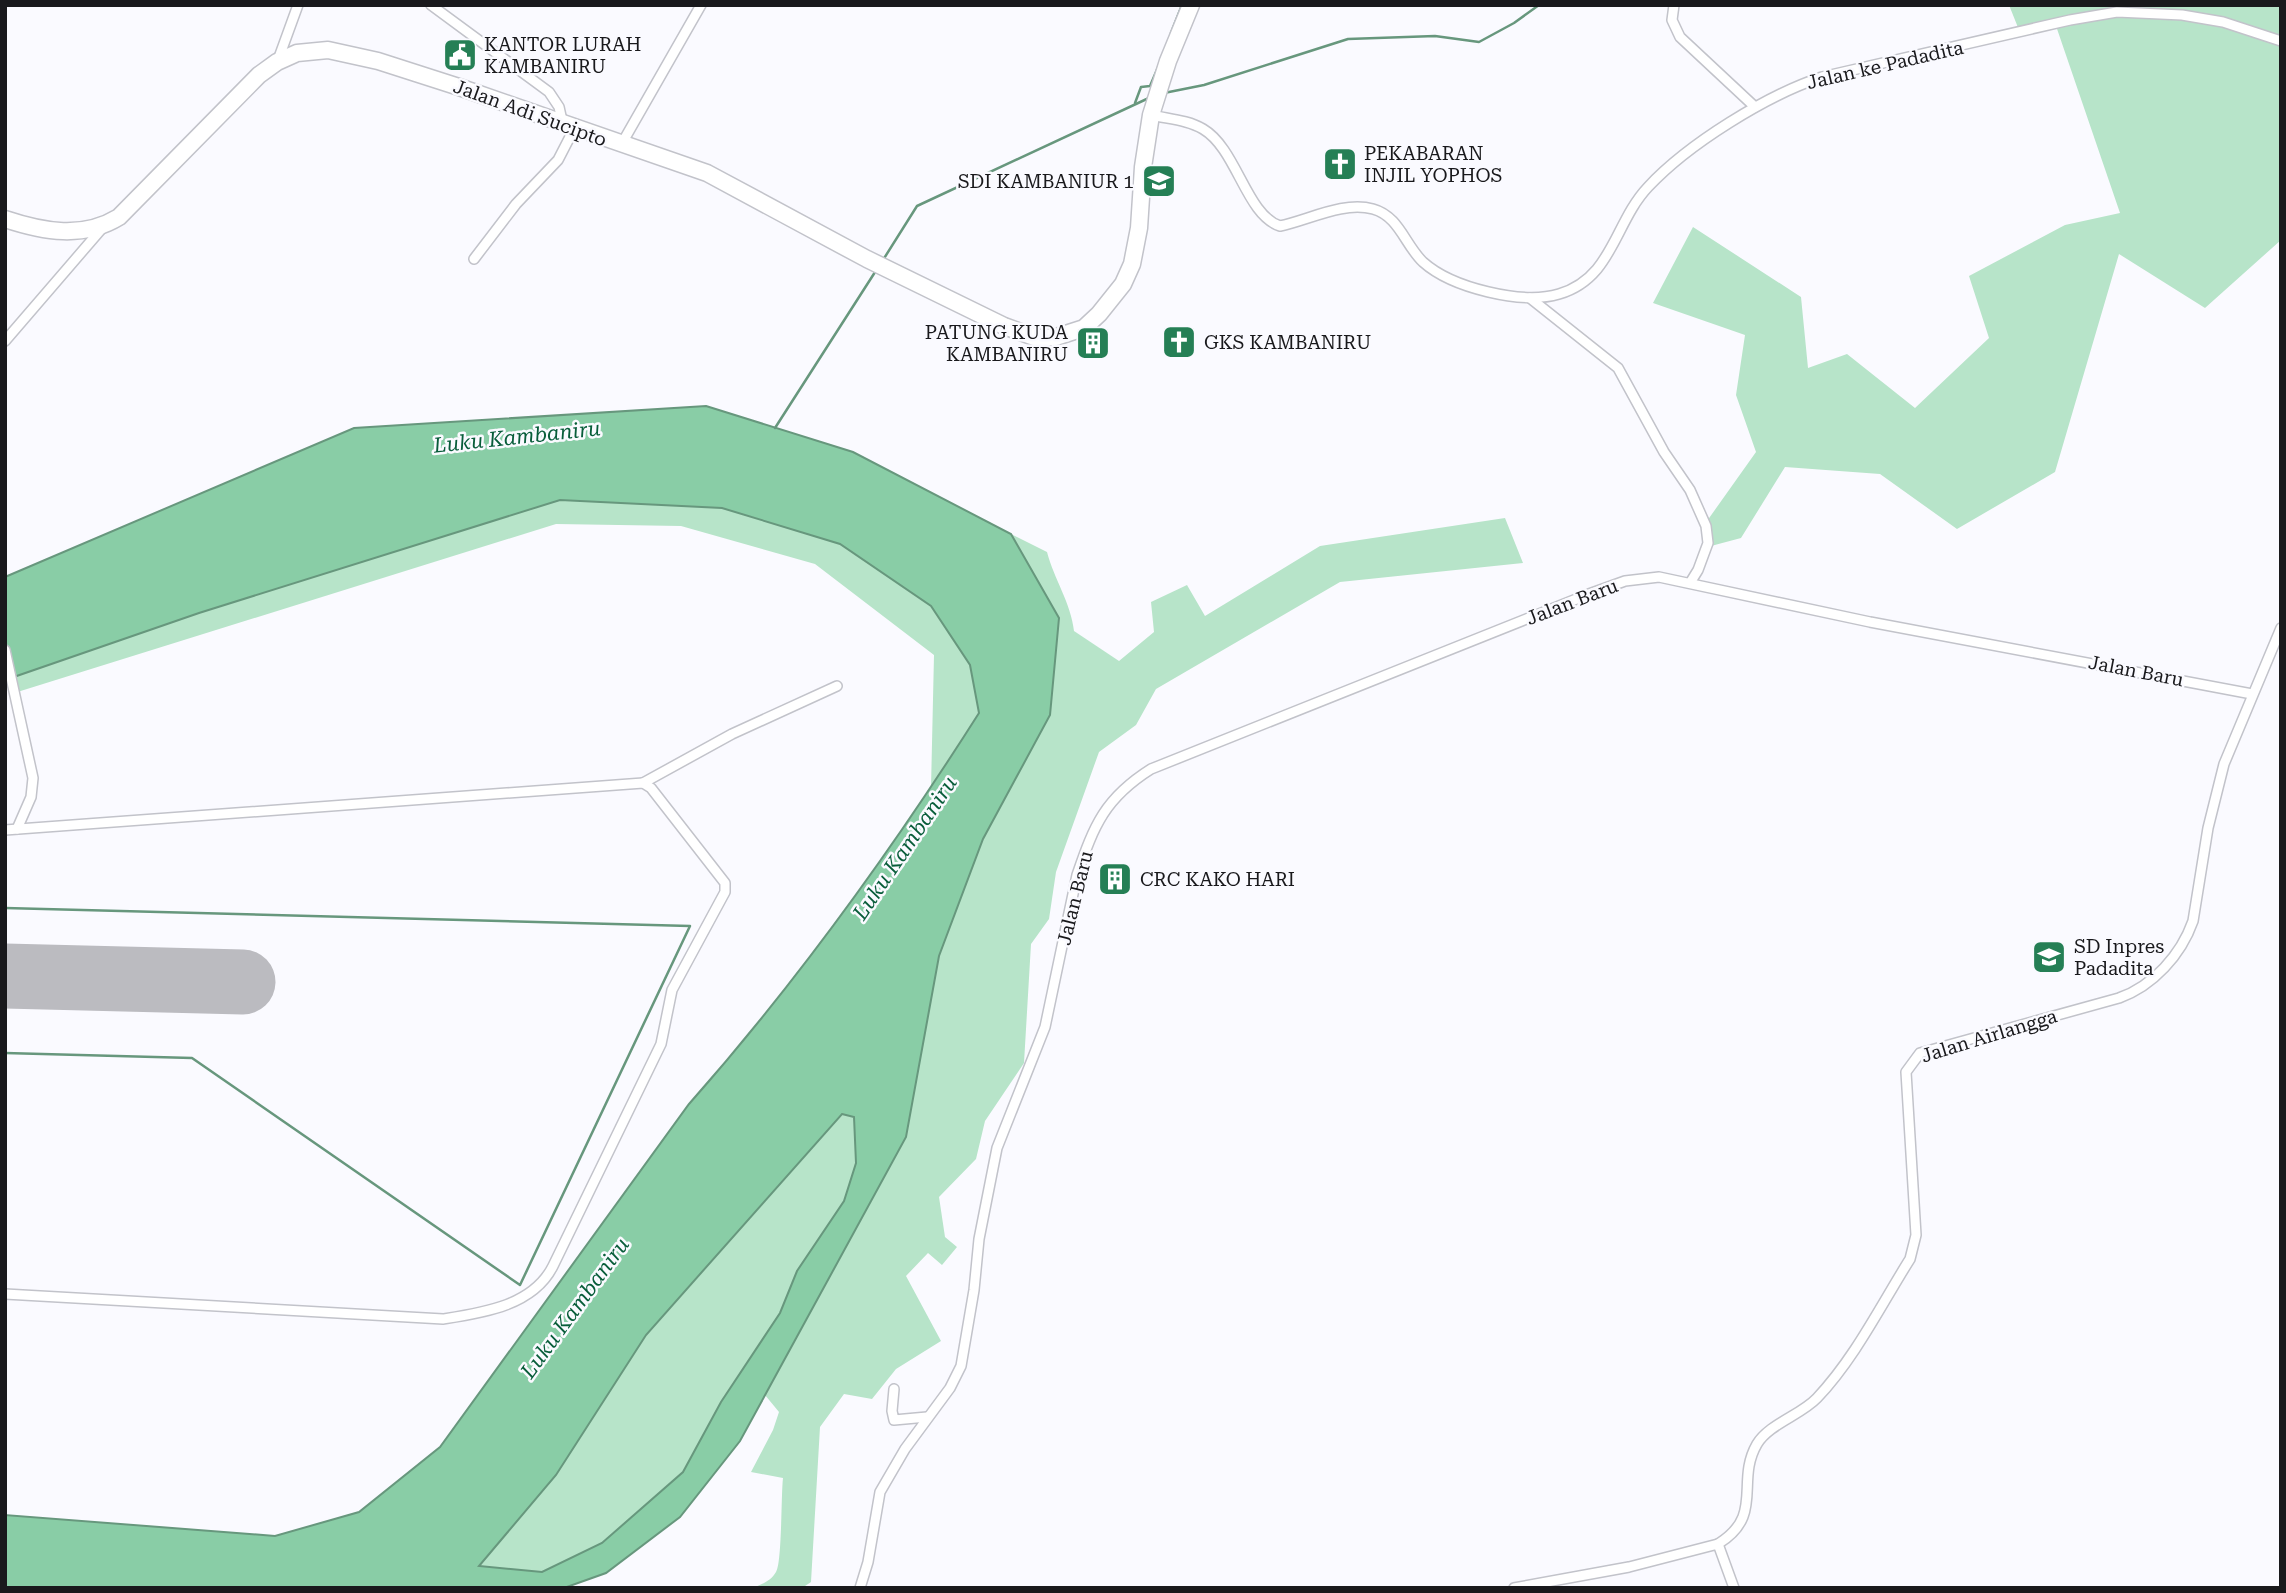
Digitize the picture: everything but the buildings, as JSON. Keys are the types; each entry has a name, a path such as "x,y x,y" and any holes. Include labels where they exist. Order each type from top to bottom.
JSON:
{"highway":[{"path":"1152,111 1187,6"},
{"name":"Jalan Adi Sucipto","path":"5,219 40,230 62,232 89,231 106,225 119,217 236,95 277,62 297,53 337,51 459,87 727,182 874,263 1024,334 1056,337 1084,328 1124,284 1132,264 1139,228 1143,167 1152,111"}],"street":[{"path":"277,62 298,5"},
{"path":"432,5 549,92 568,127 554,165 516,204 474,259"},
{"path":"621,145 701,5"},
{"path":"1674,5 1672,20 1680,37 1755,107"},
{"name":"Jalan ke Padadita","path":"1152,111 1193,125 1220,143 1259,208 1273,224 1280,226 1352,207 1372,208 1394,222 1422,261 1440,274 1469,287 1530,298 1559,294 1589,279 1602,267 1635,202 1666,170 1755,107 1787,89 1822,77 2095,15 2145,12 2182,15 2223,22 2281,41"},
{"path":"5,341 106,225"},
{"path":"1530,298 1618,368 1664,452 1690,490 1706,526 1707,543 1698,570 1690,583"},
{"name":"Jalan Baru","path":"860,1588 868,1562 880,1492 927,1417 950,1388 961,1366 974,1290 979,1239 997,1148 1045,1027 1077,875 1111,800 1151,769 1589,594 1642,577 1690,583 1870,622 2252,694"},
{"name":"Jalan Airlangga","path":"1718,1544 1735,1533 1745,1516 1749,1475 1757,1444 1763,1437 1802,1412 1828,1386 1910,1259 1916,1234 1906,1072 1910,1062 1920,1053 2119,998 2142,989 2153,981 2189,932 2193,921 2208,828 2224,764 2281,628"},
{"path":"5,650 33,788 17,829"},
{"path":"5,830 643,783 732,734 837,686"},
{"path":"5,1294 443,1319 499,1308 528,1293 553,1266 660,1044 672,990 725,892 725,883 719,871 643,783"},
{"path":"894,1389 894,1420 927,1417"},
{"path":"1514,1588 1629,1567 1718,1544 1734,1588"}],"shaded area":[{"path":"2009,5 2277,5 2281,9 2281,240 2205,308 2119,254 2055,472 1957,529 1880,474 1785,467 1741,538 1711,546 1707,521 1756,452 1736,395 1745,335 1653,303 1693,227 1801,297 1808,368 1847,354 1915,408 1989,338 1969,276 2065,225 2120,213 2055,23 2019,30"},
{"path":"560,500 722,507 840,544 931,606 970,665 979,713 931,788 934,655 815,564 681,526 556,524 11,694 9,679 199,613"},
{"path":"1505,518 1523,563 1340,582 1156,689 1136,725 1099,752 1056,872 1049,919 1031,944 1024,1063 985,1121 976,1159 939,1197 945,1237 957,1247 942,1265 928,1253 906,1276 941,1341 896,1369 872,1399 844,1394 820,1427 811,1582 802,1588 753,1588 769,1580 776,1572 780,1543 783,1478 751,1472 773,1430 779,1412 765,1395 906,1137 939,956 983,839 1059,618 1011,534 1047,552 1070,611 1074,631 1119,661 1154,632 1151,602 1187,585 1205,616 1320,546"},
{"path":"842,1114 854,1117 856,1163 844,1201 797,1271 780,1313 721,1402 683,1472 602,1543 541,1572 478,1566 556,1475 646,1335"}],"water":[{"name":"Luku Kambaniru","path":"706,406 853,452 1011,534 1059,618 1050,715 983,839 939,956 906,1137 740,1441 680,1517 606,1573 564,1588 5,1588 5,1515 275,1536 359,1512 440,1447 689,1104 767,1011 842,914 979,713 970,665 931,606 840,544 722,508 560,500 199,613 5,680 5,577 354,428","holes":["842,1114 854,1117 856,1163 844,1201 797,1271 780,1313 721,1402 683,1472 602,1543 542,1572 479,1566 556,1475 646,1335"]}],"waterway":[{"path":"1171,33 1182,5"},
{"path":"1164,93 1204,85 1348,39 1435,36 1479,42 1514,23 1539,5"},
{"path":"1135,103 1141,87 1150,86 1159,65"},
{"path":"883,260 917,206 1151,97"},
{"path":"775,428 877,269"},
{"path":"5,908 690,926 520,1285 192,1058 5,1053"}],"runway":[{"path":"5,976 243,982"}],"place":[{"name":"KANTOR LURAH KAMBANIRU","path":"460,55"},
{"name":"PEKABARAN INJIL YOPHOS","path":"1340,164"},
{"name":"SDI KAMBANIUR 1","path":"1159,181"},
{"name":"GKS KAMBANIRU","path":"1179,342"},
{"name":"PATUNG KUDA KAMBANIRU","path":"1093,343"},
{"name":"CRC KAKO HARI","path":"1115,879"},
{"name":"SD Inpres Padadita","path":"2049,957"}]}
